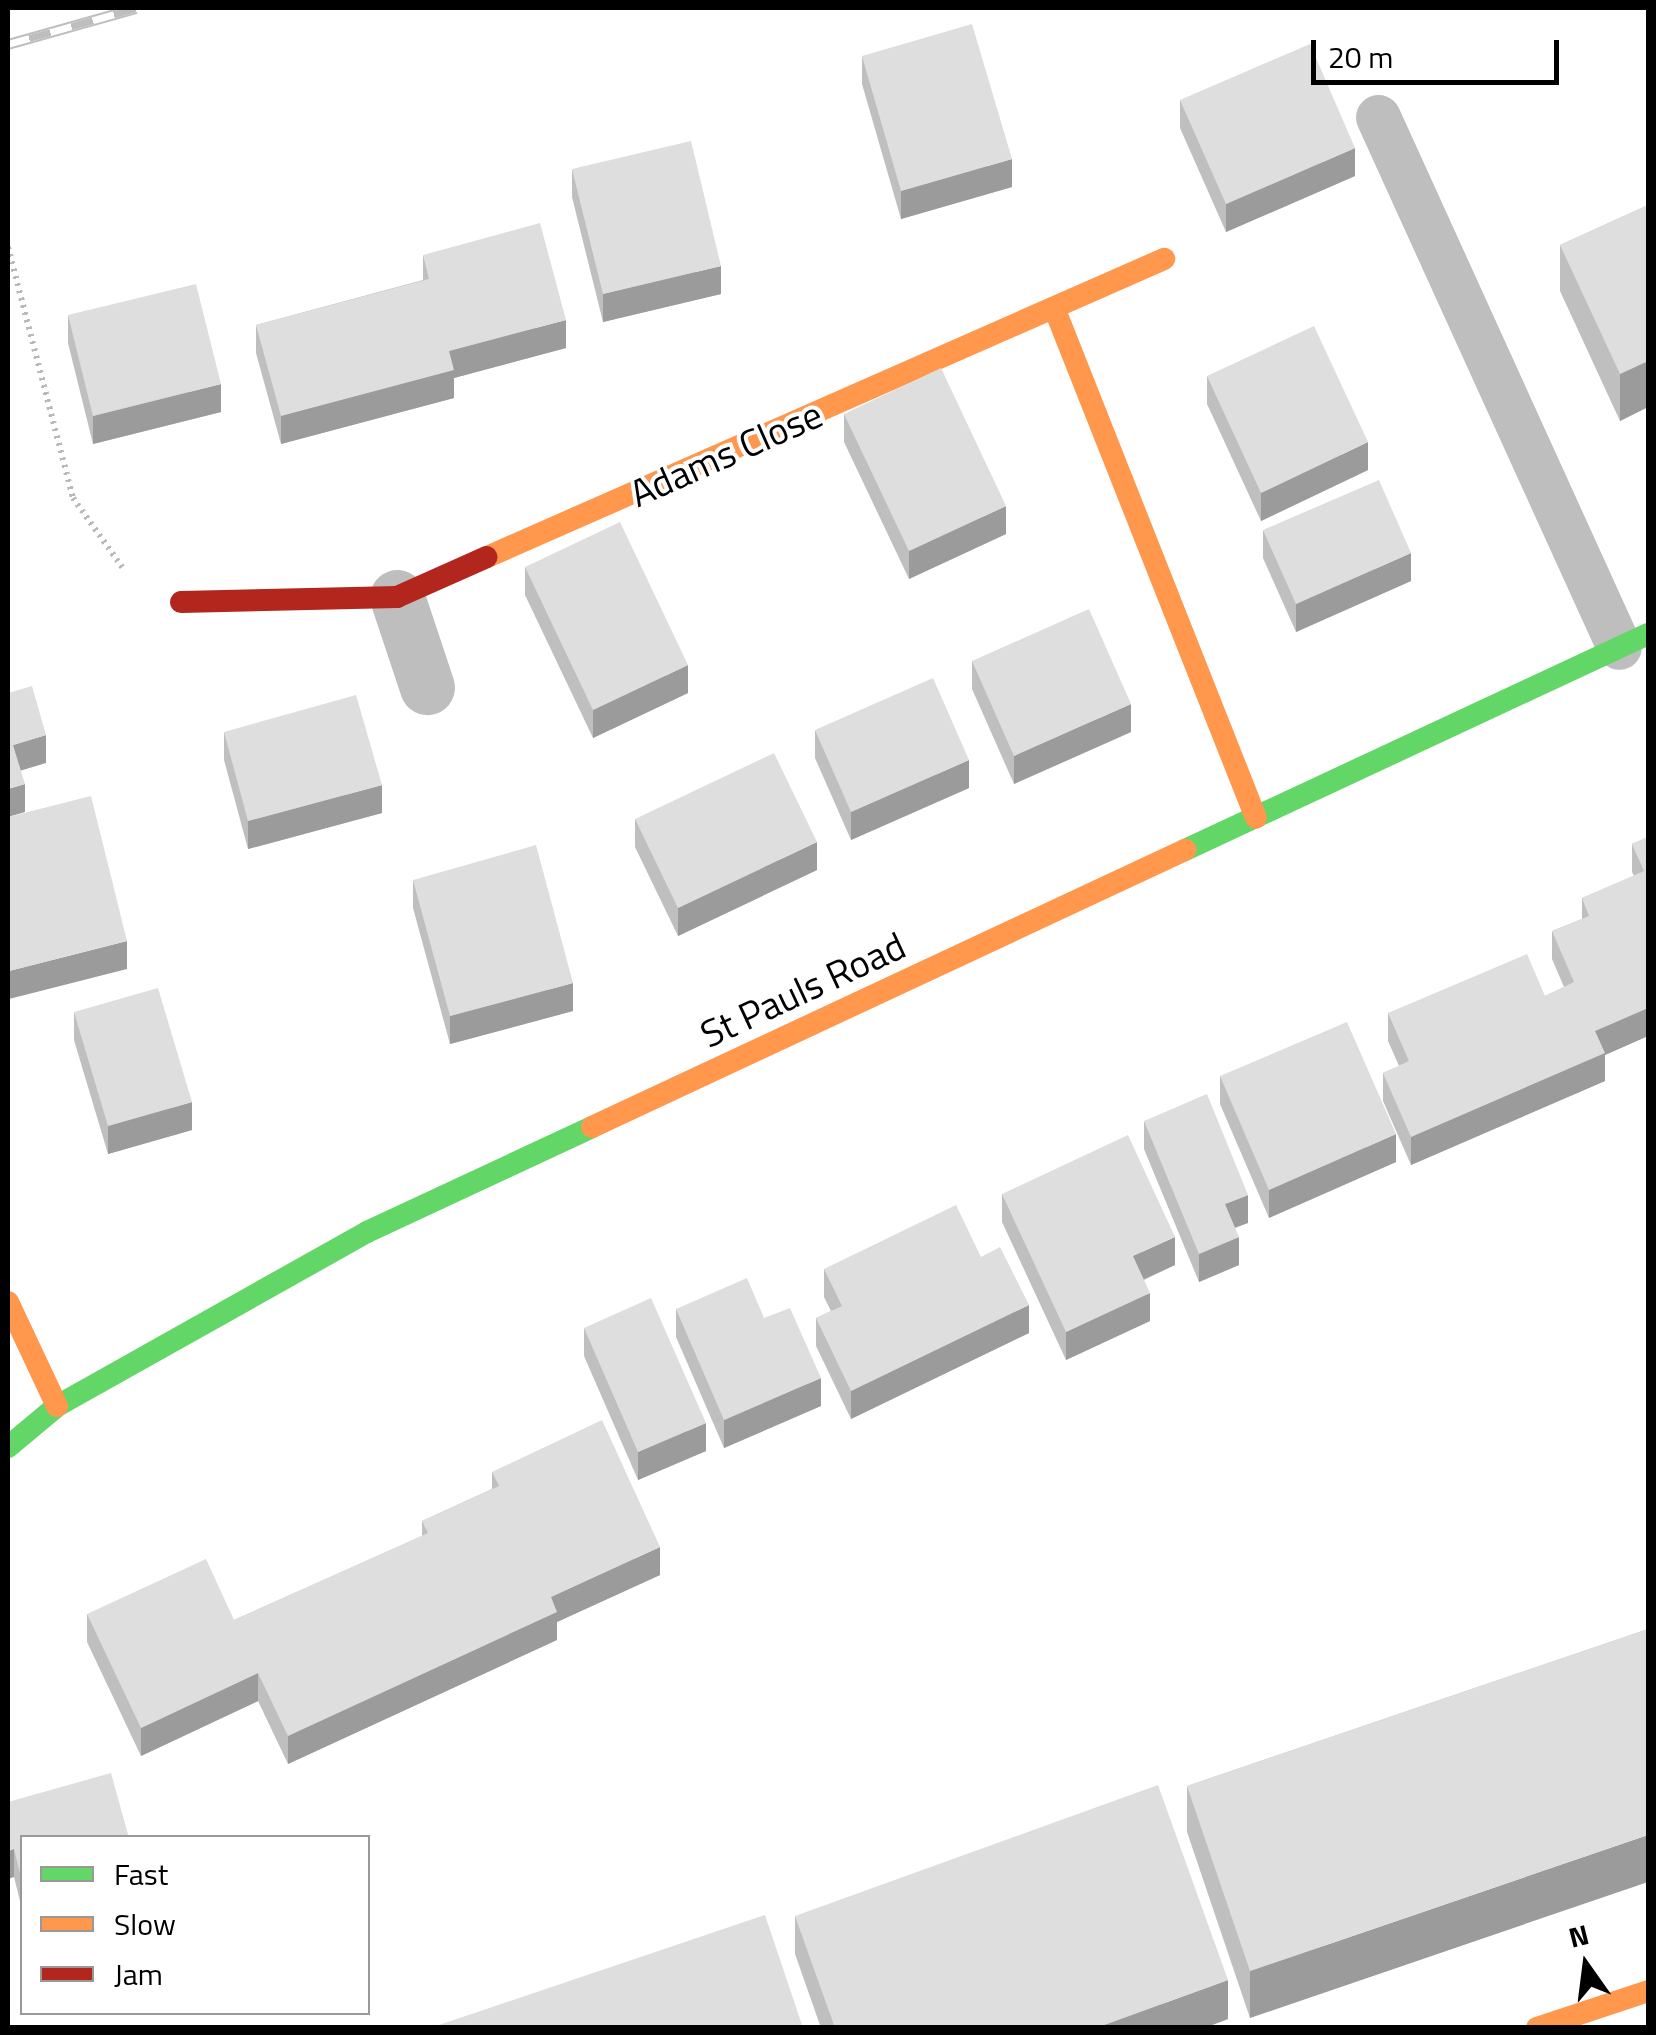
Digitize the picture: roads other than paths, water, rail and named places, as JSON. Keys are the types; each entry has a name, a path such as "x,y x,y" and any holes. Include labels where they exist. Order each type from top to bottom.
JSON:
{"street":[{"name":"Adams Close","path":"181,602 397,597 1056,310 1164,259"},
{"path":"1056,310 1256,818"},
{"path":"397,597 426,687"},
{"name":"St Pauls Road","path":"8,1447 57,1406 367,1232 1634,641"},
{"path":"8,1302 57,1406"},
{"path":"1537,2028 1648,1990"}],"lane":[{"path":"1378,118 1634,641"}],"railway":[{"path":"8,44 136,8"}]}
